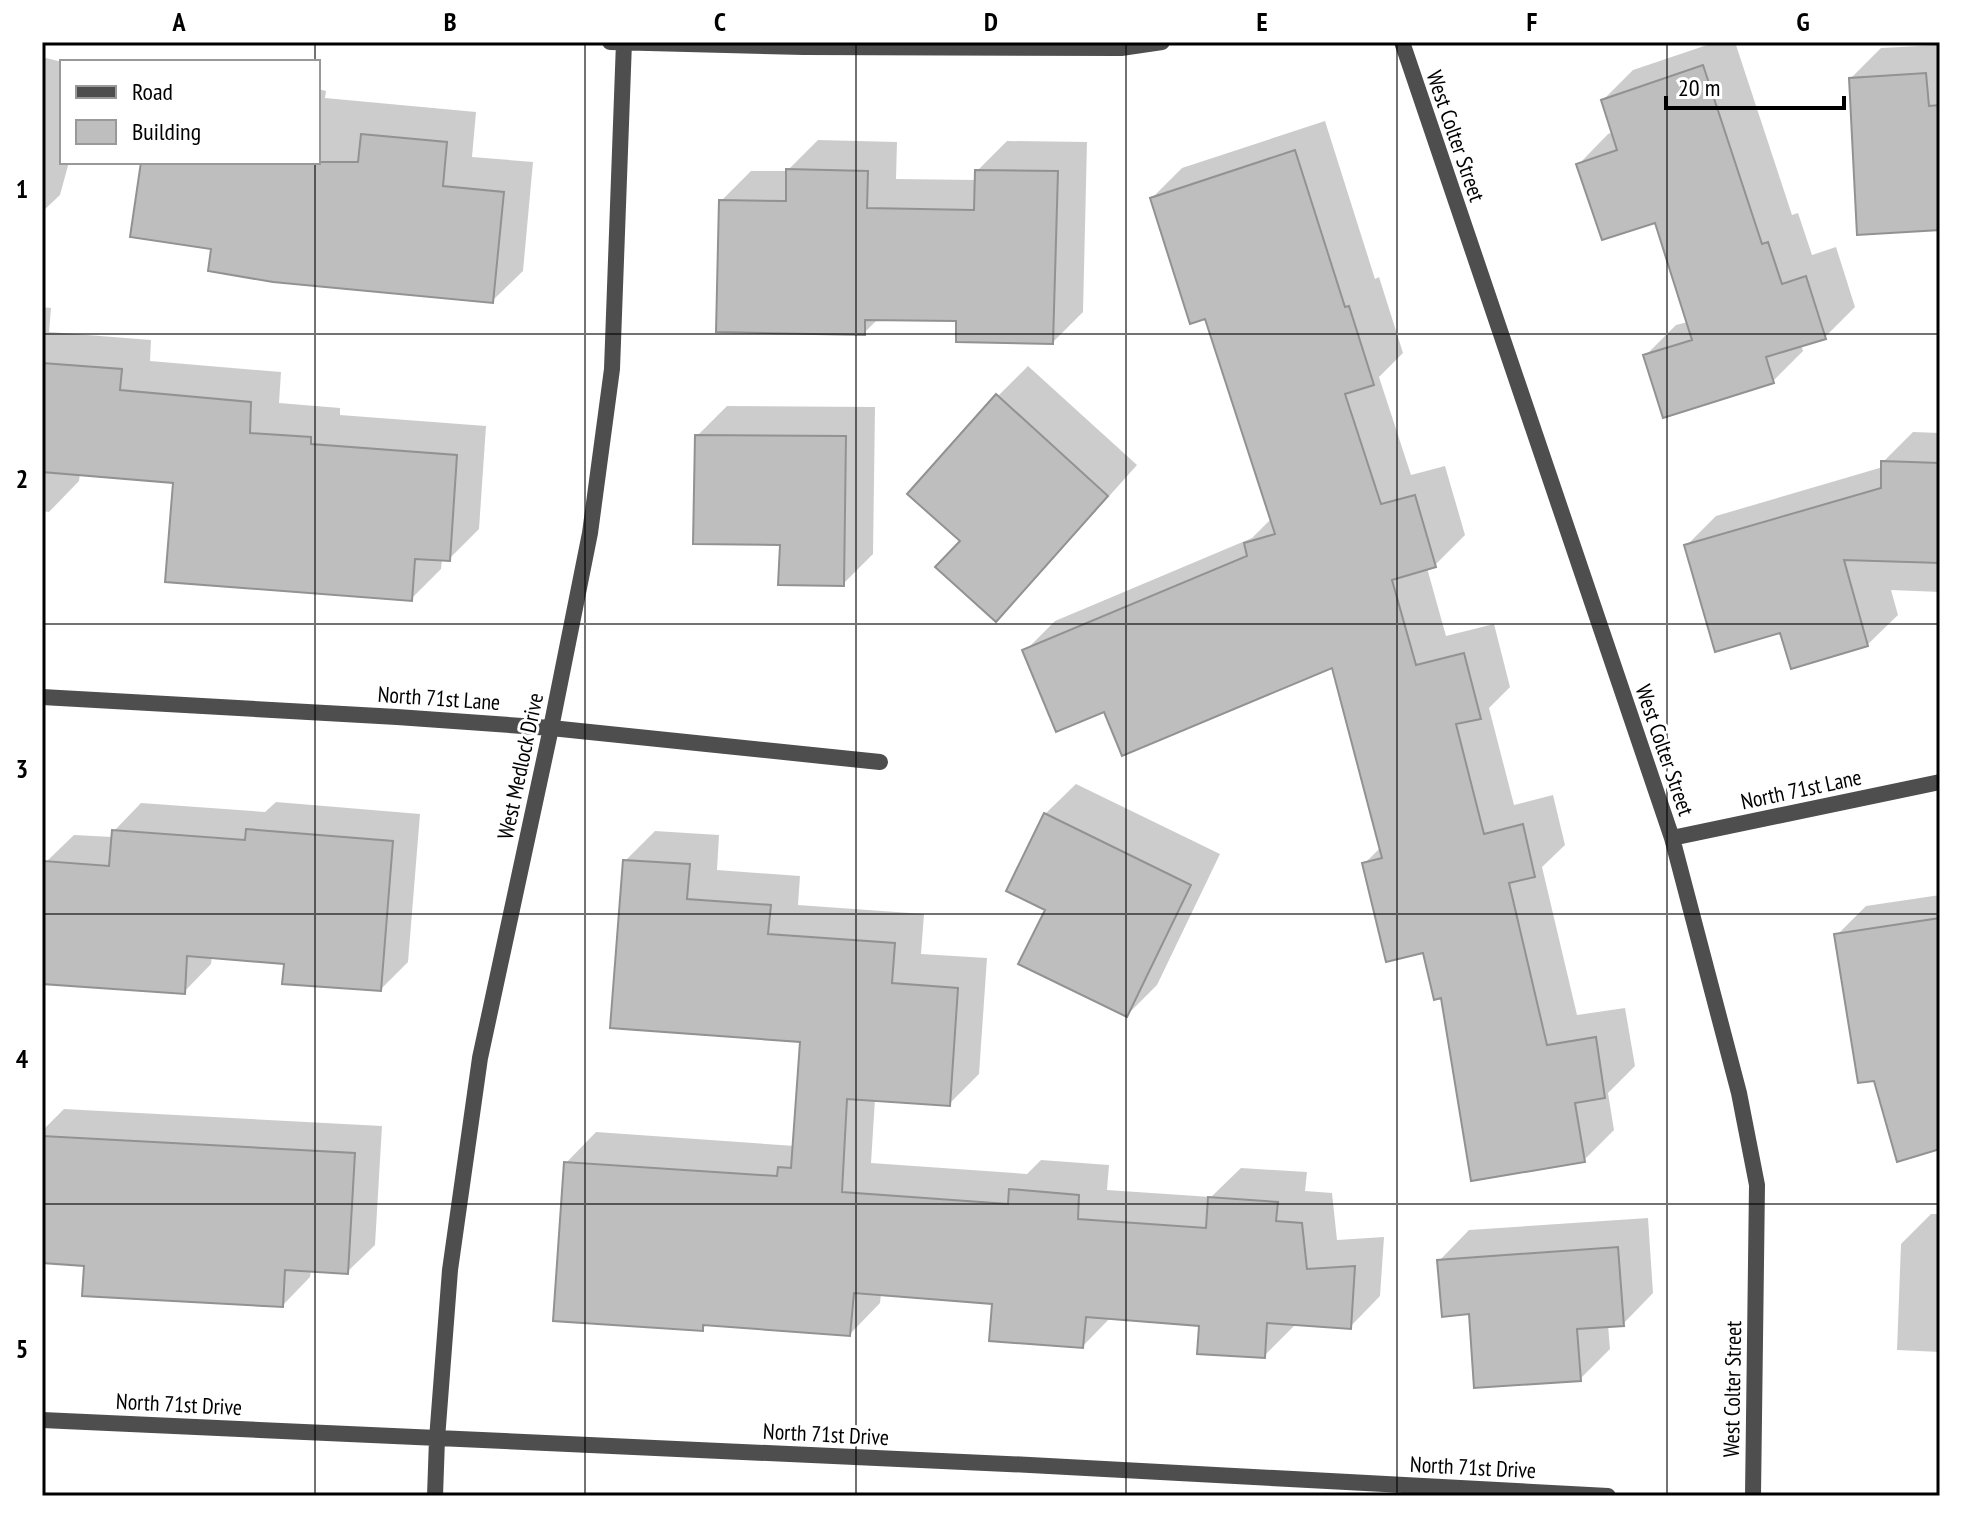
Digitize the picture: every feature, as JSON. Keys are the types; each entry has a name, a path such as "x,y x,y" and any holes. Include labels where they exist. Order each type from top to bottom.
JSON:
{"street":[{"path":"619,42 804,47 1121,48 1162,42"},
{"name":"West Medlock Drive","path":"435,1496 450,1270 480,1058 590,533 612,369 619,42"},
{"name":"West Colter Street","path":"1402,42 1672,838 1739,1093 1757,1185 1753,1496"},
{"name":"North 71st Lane","path":"42,697 551,728 880,762"},
{"name":"North 71st Lane","path":"1672,838 1940,782"},
{"name":"North 71st Drive","path":"42,1420 1030,1465 1608,1496"}],"building":[{"path":"1703,65 1762,244 1768,242 1782,284 1806,276 1826,339 1766,357 1774,383 1663,418 1643,355 1692,340 1655,223 1602,240 1576,164 1617,150 1601,100"},
{"path":"1926,73 1929,106 1940,105 1940,230 1857,235 1849,78"},
{"path":"361,134 447,142 443,186 504,192 493,303 273,282 208,271 211,249 130,237 141,164 358,162"},
{"path":"1295,150 1345,307 1349,306 1374,385 1345,394 1381,504 1415,495 1436,567 1392,580 1416,665 1464,653 1481,719 1456,724 1484,834 1523,824 1535,877 1509,883 1547,1045 1596,1037 1605,1098 1575,1103 1585,1162 1471,1181 1441,998 1434,1000 1423,953 1386,962 1362,863 1382,858 1332,668 1122,756 1104,712 1056,732 1022,650 1247,556 1244,543 1275,534 1205,319 1190,324 1150,198"},
{"path":"786,169 868,171 867,208 974,210 975,170 1058,171 1053,344 956,342 956,321 865,320 865,335 716,332 719,200 786,201"},
{"path":"42,363 122,369 120,390 251,402 250,433 311,437 311,444 457,455 450,561 415,559 412,601 165,582 173,483 42,472"},
{"path":"996,394 1108,496 996,622 935,567 960,541 907,494"},
{"path":"695,435 846,436 844,586 778,585 780,545 693,544"},
{"path":"1881,461 1940,463 1940,563 1844,560 1868,646 1791,669 1780,633 1715,652 1684,545 1881,488"},
{"path":"1044,813 1191,885 1127,1017 1018,964 1045,910 1006,891"},
{"path":"246,829 393,841 381,991 282,984 284,964 187,956 185,994 42,984 44,861 109,866 112,830 245,840"},
{"path":"623,860 690,864 687,899 771,905 768,934 895,943 892,983 958,988 950,1106 847,1099 842,1192 1008,1204 1009,1189 1079,1195 1078,1219 1206,1228 1208,1197 1278,1202 1276,1221 1302,1223 1307,1269 1355,1266 1351,1329 1267,1323 1265,1358 1197,1354 1199,1326 1086,1317 1083,1348 989,1341 992,1304 854,1293 850,1336 703,1325 703,1331 553,1321 564,1162 777,1176 778,1167 791,1168 800,1042 610,1028"},
{"path":"1940,918 1940,1149 1897,1162 1874,1081 1858,1083 1834,934"},
{"path":"42,1136 355,1153 348,1274 285,1270 283,1307 82,1296 84,1266 42,1263"},
{"path":"1618,1247 1624,1326 1577,1329 1581,1381 1474,1388 1469,1314 1442,1317 1437,1260"}]}
